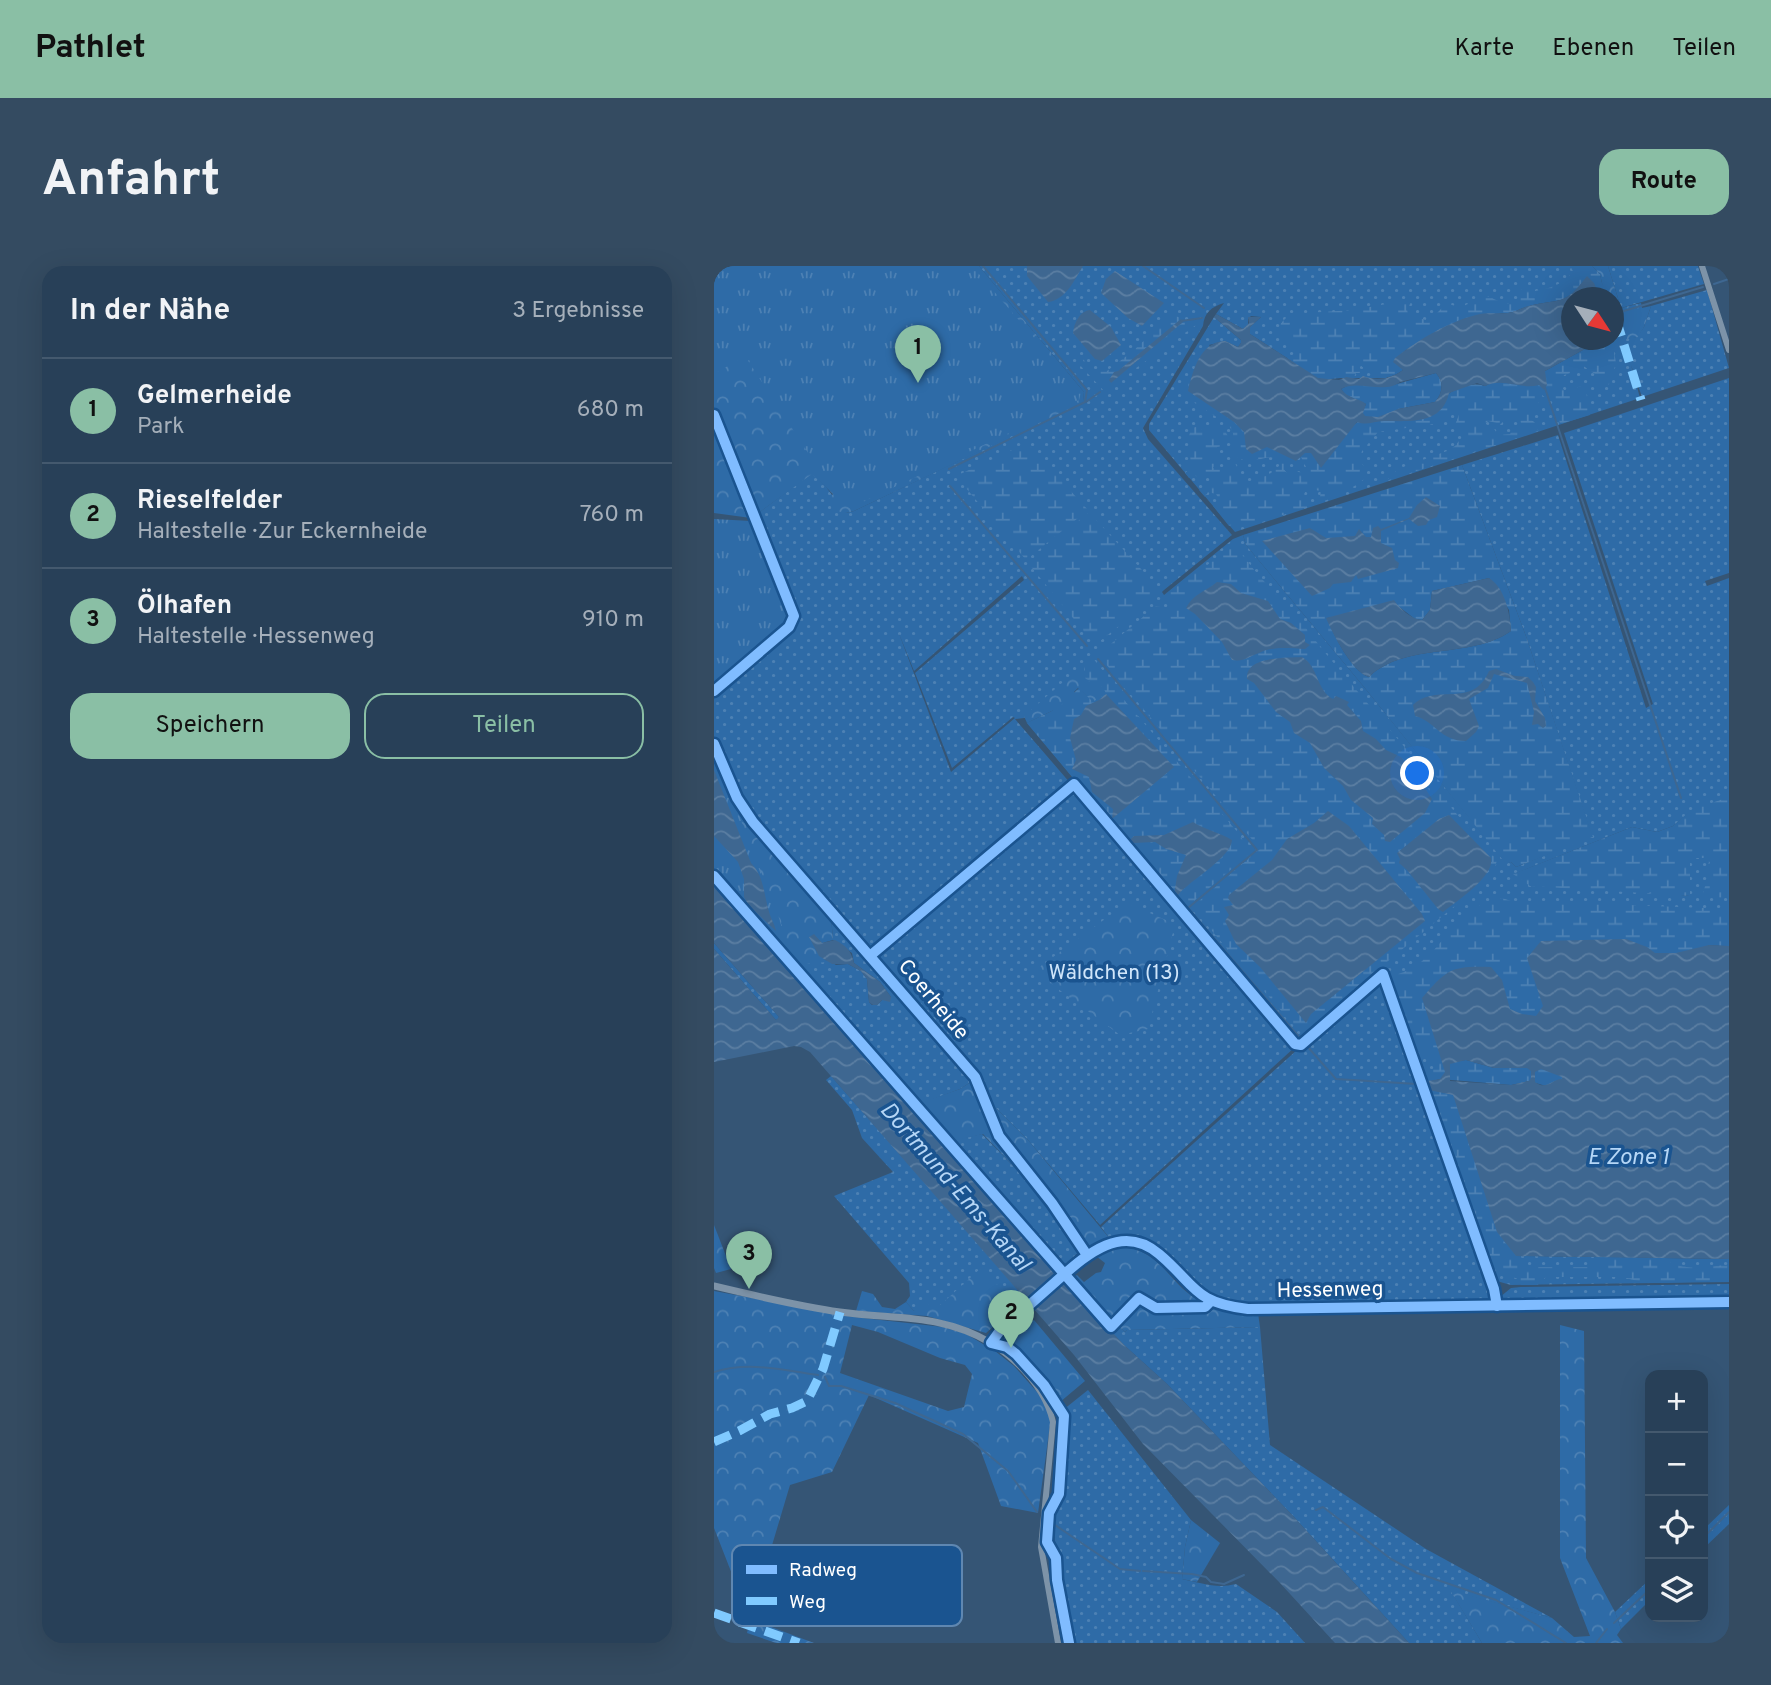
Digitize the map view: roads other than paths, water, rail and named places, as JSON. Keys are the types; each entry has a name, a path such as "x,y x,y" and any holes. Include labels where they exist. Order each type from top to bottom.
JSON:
{"street":[{"path":"1702,266 1729,350"},
{"path":"714,415 793,616 789,627 714,691"},
{"name":"Coerheide","path":"714,744 737,798 748,814 975,1077 999,1136 1052,1203 1087,1255"},
{"name":"Hessenweg","path":"991,1343 999,1332 1087,1255 1114,1242 1146,1246 1158,1253 1200,1295 1220,1304 1248,1309 1729,1302"},
{"path":"714,1286 840,1312 930,1319 956,1326 991,1343 1020,1366 1039,1389 1050,1409 1053,1422 1041,1547 1058,1643"}],"water":[{"path":"1027,266 1083,266 1065,293 1048,302 1027,276"},
{"path":"1115,271 1164,303 1142,326 1128,318 1101,293 1106,279"},
{"path":"1587,276 1596,287 1578,287"},
{"path":"1561,300 1561,350 1583,350 1545,371 1547,385 1544,390 1539,385 1498,383 1485,386 1477,383 1449,393 1440,411 1424,419 1357,422 1321,468 1311,453 1305,453 1296,461 1267,447 1252,454 1246,449 1244,432 1234,422 1188,391 1199,358 1209,346 1225,341 1238,347 1241,343 1241,340 1214,317 1216,314 1243,329 1249,323 1248,317 1261,317 1250,327 1250,334 1318,378 1339,380 1346,377 1359,379 1363,376 1378,379 1403,370 1393,362 1395,358 1444,327 1476,315 1508,313","holes":["1436,373 1442,388 1435,402 1398,409 1378,417 1365,416 1363,413 1366,404 1341,389 1348,386 1394,386"]},
{"path":"1090,310 1111,327 1121,345 1102,361 1095,359 1073,333 1078,318"},
{"path":"1181,319 1183,322 1111,383 1109,380 1114,372"},
{"path":"1426,497 1440,506 1437,517 1429,520 1426,525 1418,526 1409,519 1381,531 1381,543 1392,548 1395,560 1399,563 1398,568 1358,579 1356,575 1351,582 1333,584 1312,596 1262,541 1310,528 1326,538 1355,536 1359,529 1366,537 1371,537 1373,528 1378,526 1381,529 1409,518"},
{"path":"1489,578 1503,594 1511,631 1495,640 1477,645 1401,659 1384,666 1369,677 1350,660 1326,618 1394,600 1406,613 1422,620 1430,610 1432,591"},
{"path":"1217,582 1231,584 1241,593 1268,601 1280,619 1291,623 1305,635 1305,642 1310,645 1305,649 1270,649 1243,660 1232,660 1222,642 1186,608 1196,596"},
{"path":"1302,657 1312,667 1327,695 1349,702 1347,705 1361,721 1363,731 1376,739 1386,750 1401,757 1432,799 1425,813 1390,842 1385,841 1384,835 1372,824 1373,818 1351,800 1343,786 1324,768 1310,743 1294,733 1290,722 1276,712 1254,683 1247,679 1248,671 1259,662"},
{"path":"1496,669 1515,676 1528,677 1533,682 1536,687 1535,701 1545,718 1546,726 1543,728 1538,724 1532,725 1534,712 1527,683 1494,674 1488,688 1469,699 1479,726 1466,741 1450,738 1415,716 1413,705 1422,699 1473,690 1482,683 1489,671"},
{"path":"1106,694 1174,767 1112,819 1113,809 1092,792 1089,777 1072,769 1076,760 1070,738 1074,719 1081,715 1086,706"},
{"path":"714,770 751,863 762,881 776,931 748,905 738,862 714,836"},
{"path":"1328,811 1349,826 1425,921 1311,1014 1306,1023 1260,967 1236,944 1225,921 1229,915 1224,907 1233,905 1229,895 1272,860 1287,839"},
{"path":"1449,815 1491,858 1491,865 1474,888 1443,912 1399,863 1397,853 1439,819"},
{"path":"1193,822 1232,840 1230,847 1218,861 1178,895 1174,895 1177,876 1186,855 1166,849 1155,842 1133,843 1130,840 1134,836 1164,835"},
{"name":"Dortmund-Ems-Kanal","path":"714,883 1056,1273 1293,1516 1409,1643 1335,1643 1143,1444 1074,1355 810,1052 794,1046 714,1062 714,949 776,1020 779,1017 714,943"},
{"path":"814,934 822,943 835,940 845,947 854,963 880,982 891,997 890,1002 882,1000 873,1005 869,1002 867,979 861,971 848,964 832,964 819,956 809,937"},
{"name":"E Zone 1","path":"1626,939 1655,953 1676,953 1709,945 1729,946 1729,1259 1516,1256 1497,1232 1453,1095 1424,1089 1421,1082 1440,1079 1445,1072 1422,998 1438,980 1452,971 1467,967 1491,967 1502,980 1510,1009 1536,1016 1543,1006 1527,958 1541,941","holes":["1466,1060 1494,1068 1527,1068 1531,1071 1531,1078 1529,1081 1511,1085 1450,1081 1450,1064","1541,1069 1562,1077 1562,1079 1546,1085 1539,1084 1535,1082 1535,1072"]}],"waterway":[{"path":"949,469 1085,402 1087,390 983,266"},
{"path":"1143,266 1204,308"},
{"path":"1714,284 1729,279"},
{"path":"1624,311 1703,287"},
{"path":"1181,321 1202,318"},
{"path":"1545,388 1681,798"},
{"path":"1086,402 1100,392"},
{"path":"950,486 1087,646"},
{"path":"1098,659 1257,850 1188,908 1300,1038"},
{"path":"1307,1046 1336,1079 1417,1084"},
{"path":"714,1372 753,1367 818,1375"},
{"path":"825,1377 829,1386 841,1386 895,1403 963,1434 1008,1471 1037,1512"},
{"path":"1316,1510 1323,1507 1391,1559 1417,1573 1496,1600 1566,1643"},
{"path":"1708,1533 1729,1512"},
{"path":"1052,1523 1120,1569 1140,1571"},
{"path":"1143,1571 1192,1574 1224,1584 1244,1575"},
{"path":"1614,1623 1645,1594"},
{"path":"1596,1643 1607,1629"}],"place":[{"name":"Gelmerheide","path":"918,383"},
{"name":"Ölhafen","path":"749,1289"},
{"name":"Rieselfelder","path":"1011,1348"}],"park label":[{"name":"Wäldchen (13)","path":"1114,972"}]}
